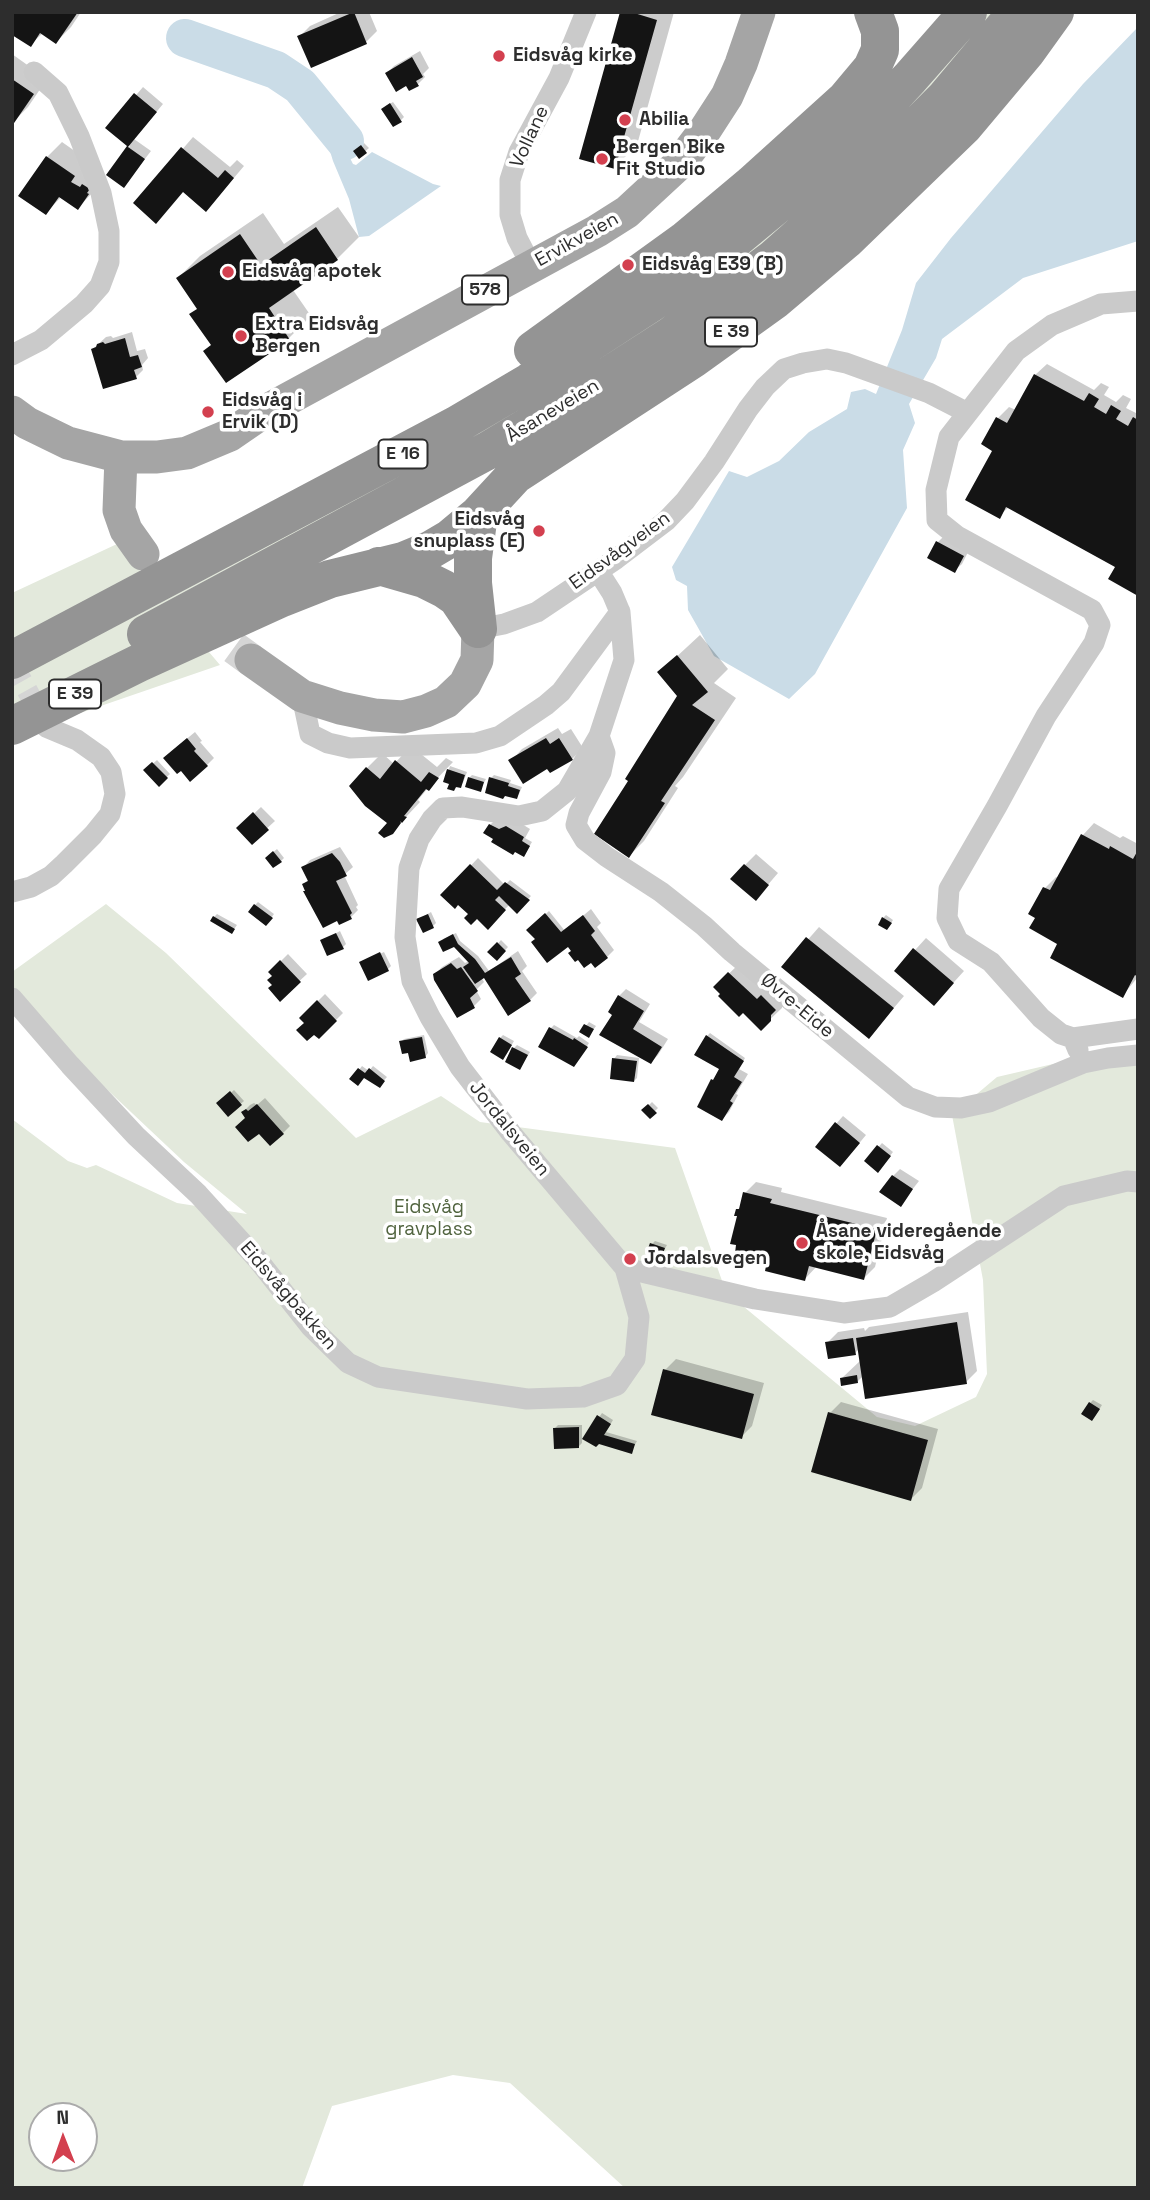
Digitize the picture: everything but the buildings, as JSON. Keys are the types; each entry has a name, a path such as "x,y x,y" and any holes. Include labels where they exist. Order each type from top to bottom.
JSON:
{"highway":[{"path":"94,617 127,581 450,407 588,312 684,241 809,135 861,82 872,68 880,50 880,31 873,12"},
{"name":"Åsaneveien","path":"12,660 456,425 651,303 699,269 808,179 878,112 968,12"},
{"name":"Åsaneveien","path":"12,705 487,451 672,335 773,259 834,207 945,98 1017,12"},
{"name":"E 39","path":"479,514 505,484 529,464 693,359 775,300 846,240 964,125 1027,51 1055,12"},
{"path":"379,566 403,561 432,549 457,534 479,514"},
{"path":"478,628 473,558 479,514"},
{"path":"379,566 424,579 444,589 457,598 478,628"},
{"name":"E 39","path":"29,726 139,663 282,598 330,579 379,566"}],"main road":[{"name":"Ervikveien","path":"121,457 158,457 187,453 213,444 262,413 597,231 627,212 680,163 705,130 727,96 759,12"},
{"name":"578","path":"12,412 60,440 121,457"},
{"path":"121,457 119,510 126,530 143,554"},
{"path":"251,660 302,696 374,715 403,717 446,702 465,684 477,660 478,628"}],"street":[{"name":"Vollane","path":"531,265 517,238 510,215 510,180 519,152 559,78 586,12"},
{"path":"12,355 41,340 84,304 100,286 109,262 109,231 101,193 79,136 58,93 34,72"},
{"path":"1138,301 1101,304 1052,325 1016,351 949,437 936,490 937,520 957,536 1092,610 1100,625 1094,643 1046,716 998,806 948,889 947,918 958,941 991,962 1041,1018 1060,1034 1073,1038 1138,1029"},
{"name":"Eidsvågveien","path":"478,628 504,624 537,612 666,521 715,462 765,387 785,369 827,359 870,371 929,393 966,412"},
{"name":"Jordalsveien","path":"598,571 620,612 624,660 599,736 567,791 542,811 519,816 462,807 443,808 432,819 419,839 409,868 405,937 412,981 460,1067 511,1133 625,1268"},
{"path":"302,696 310,734 328,743 350,748 476,743 500,736 547,705 561,692 620,612"},
{"path":"12,891 31,887 51,876 64,864 110,814 115,794 111,772 101,757 77,740 29,726"},
{"name":"Øvre-Eide","path":"599,736 605,753 601,772 579,813 576,825 585,840 661,892 704,926 908,1097 935,1107 961,1108 989,1101 1083,1063 1138,1055"},
{"name":"Eidsvågbakken","path":"12,998 127,1126 198,1194 258,1260 311,1327 348,1363 378,1377 527,1399 583,1397 617,1385 635,1359 639,1317 625,1268"},
{"path":"1073,1038 1083,1063"},
{"path":"625,1268 755,1299 844,1313 890,1307 933,1282 1063,1196 1127,1181 1138,1182"}],"green space":[{"path":"985,12 999,12 833,193 601,366 170,606 220,665 57,721 12,745 12,593 117,544 162,596 447,444"},
{"name":"Eidsvåg gravplass","path":"106,904 166,953 356,1138 441,1096 480,1122 675,1148 726,1292 877,1417 915,1426 976,1397 987,1374 983,1280 952,1115 997,1077 1096,1054 1138,1051 1138,2188 625,2188 510,2083 453,2075 332,2106 302,2188 12,2188 12,1119 68,1161 87,1168 96,1165 177,1203 247,1214 184,1162 12,1000 12,972"}],"water":[{"path":"1138,27 1138,241 1023,278 942,339 936,358 909,404 915,423 903,450 907,508 815,674 789,699 714,656 688,610 687,586 676,580 672,567 729,471 747,477 779,461 809,432 847,409 851,392 865,389 876,394 902,330 916,283 951,238 1083,84"},
{"path":"316,105 345,141 353,164 356,165 372,152 441,186 369,236 359,237 349,199 333,161"}],"waterway":[{"path":"185,38 276,70 300,86 345,141"}],"tunnel":[{"path":"199,612 233,647 251,660"},
{"path":"12,663 43,719"}],"place":[{"name":"Eidsvåg kirke","path":"499,56"},
{"name":"Abilia","path":"625,120"},
{"name":"Bergen Bike Fit Studio","path":"602,159"},
{"name":"Eidsvåg E39 (B)","path":"628,265"},
{"name":"Eidsvåg apotek","path":"228,272"},
{"name":"Extra Eidsvåg Bergen","path":"241,336"},
{"name":"Eidsvåg i Ervik (D)","path":"208,412"},
{"name":"Eidsvåg snuplass (E)","path":"539,531"},
{"name":"Åsane videregående skole, Eidsvåg","path":"802,1243"},
{"name":"Jordalsvegen","path":"630,1259"}]}
